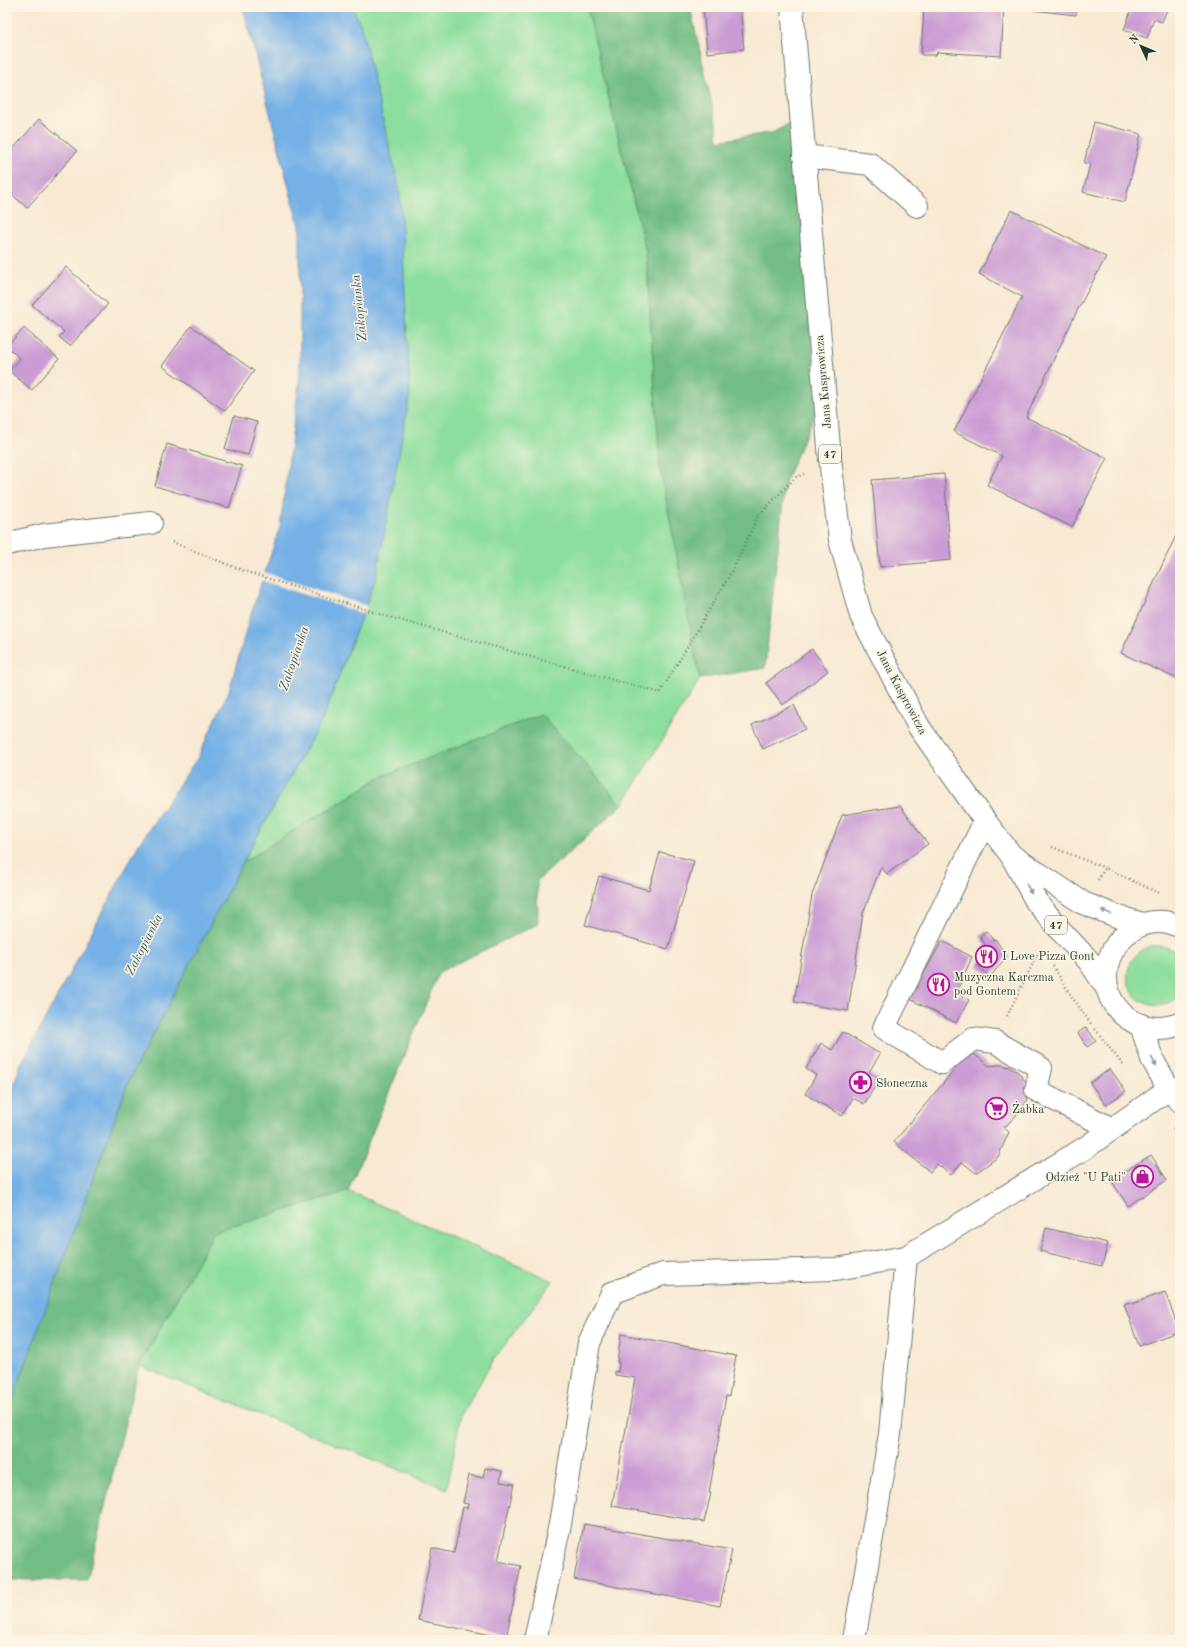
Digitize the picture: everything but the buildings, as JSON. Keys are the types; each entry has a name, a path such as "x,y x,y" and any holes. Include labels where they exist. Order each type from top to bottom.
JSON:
{"main road":[{"name":"Jana Kasprowicza","path":"792,7 830,459 840,540 861,616 919,727 985,821 1011,855 1036,901 1089,961 1108,990"},
{"path":"804,156 870,164 916,206"},
{"path":"7,544 44,535 151,523"},
{"path":"985,821 884,1028 942,1063 973,1039 995,1042 1041,1068 1036,1090 1112,1129"},
{"name":"Jana Kasprowicza","path":"1011,855 1083,902 1119,917 1143,924"},
{"name":"47","path":"1180,926 1171,922 1156,921 1143,924 1130,930 1120,938 1112,950 1107,963 1105,976 1112,1001 1120,1012 1130,1019 1141,1025 1160,1028 1180,1024"},
{"path":"535,1640 560,1524 589,1343 612,1293 663,1274 836,1269 906,1257 1079,1152 1112,1129 1175,1095 1152,1059 1141,1025"},
{"path":"854,1640 890,1434 906,1257"}],"path":[{"path":"244,570 389,617 660,693 731,574 758,516 796,477 830,459"},
{"path":"1046,843 1052,847 1105,868"},
{"path":"995,1042 1041,947"}],"green space":[{"path":"352,7 587,7 646,252 660,467 700,679 622,805 541,715 381,777 243,862 323,718 376,578 361,26"},
{"path":"587,7 690,7 717,127 718,141 774,132 794,121 817,409 785,482 765,668 700,679 660,467 646,252"},
{"path":"541,714 622,805 537,881 538,924 439,972 348,1191 214,1232 139,1366 87,1580 7,1580 7,1415 129,1080 243,862 381,777"},
{"path":"1150,946 1166,947 1174,950 1180,956 1180,996 1165,1004 1152,1005 1140,1000 1132,991 1128,980 1129,967 1136,956"},
{"path":"348,1191 553,1281 494,1359 461,1415 447,1489 139,1366 214,1232"}],"water":[{"name":"Zakopianka","path":"243,7 352,7 361,26 400,192 410,394 376,578 323,718 243,862 129,1080 7,1415 7,1107 20,1066 139,844 198,757 229,691 249,620 280,527 300,375 300,231"}],"pier":[{"path":"263,572 367,606 364,614 260,580"}],"place":[{"name":"I Love Pizza Gont","path":"986,956"},
{"name":"Muzyczna Karczma pod Gontem","path":"939,984"},
{"name":"Słoneczna","path":"861,1083"},
{"name":"Żabka","path":"996,1109"},
{"name":"Odzież \"U Pati\"","path":"1142,1177"}]}
